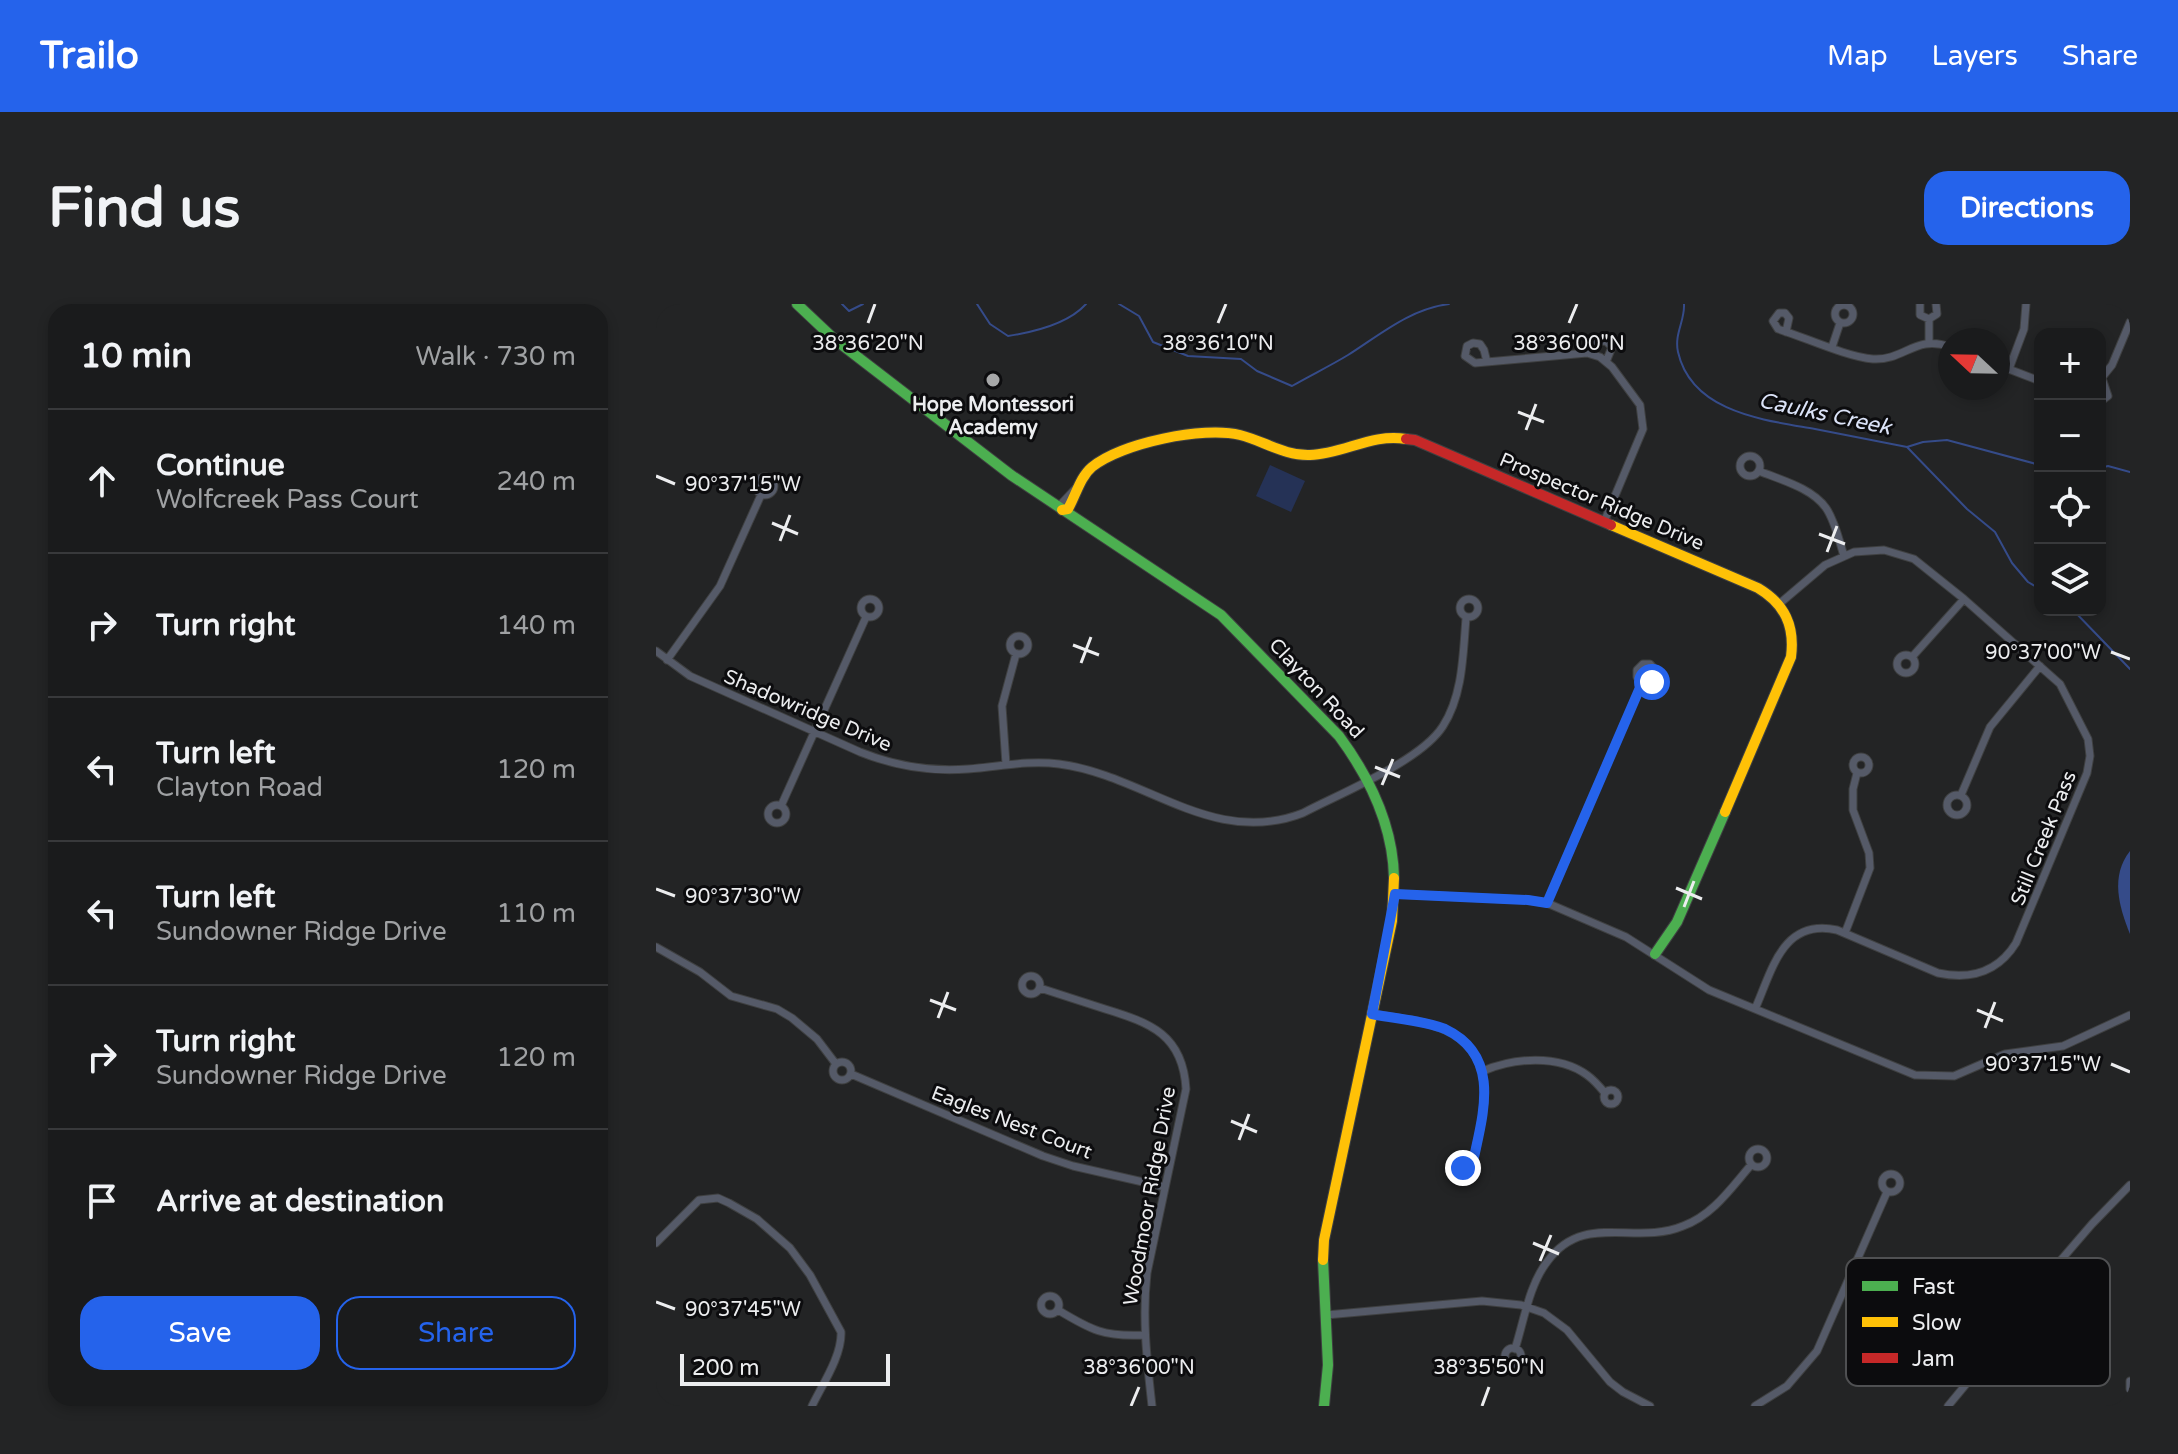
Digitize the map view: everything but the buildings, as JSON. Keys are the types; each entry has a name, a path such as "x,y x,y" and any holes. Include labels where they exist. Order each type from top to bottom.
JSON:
{"main road":[{"name":"Clayton Road","path":"797,304 807,316 1011,475 1221,615 1339,736 1368,779 1392,842 1395,894 1324,1240 1323,1278 1329,1368 1324,1406"},
{"name":"Prospector Ridge Drive","path":"1062,510 1068,509 1091,468 1115,453 1178,437 1237,433 1281,450 1315,455 1378,437 1403,437 1758,588 1779,604"},
{"path":"1655,954 1677,922 1791,657 1792,627 1779,604"}],"street":[{"path":"1920,304 1920,315 1929,319"},
{"path":"1929,319 1937,314 1936,304"},
{"path":"2010,366 2024,329 2026,304"},
{"path":"1929,319 1929,342"},
{"path":"2106,373 2130,322"},
{"path":"1832,347 1840,323"},
{"path":"1786,332 1877,359 1920,343 1938,344"},
{"path":"1587,353 1596,342 1606,341 1612,347 1606,362"},
{"path":"1487,362 1587,353 1606,362 1636,397 1642,412 1643,429 1604,522"},
{"path":"2010,369 2034,379"},
{"path":"1759,471 1807,492 1821,503 1830,516 1844,556 1825,565 1779,604"},
{"path":"667,660 720,586 761,495"},
{"name":"Still Creek Pass","path":"1755,1009 1788,940 1819,927 1845,933 1938,973 1952,976 1964,976 1998,965 2011,952 2087,773 2090,756 2084,730 2065,692 2040,666 1924,565 1905,555 1874,550 1844,556"},
{"path":"1912,657 1964,599"},
{"path":"781,806 866,617"},
{"name":"Shadowridge Drive","path":"656,651 690,676 872,757 909,767 945,770 1037,762 1075,766 1109,776 1199,813 1245,823 1271,822 1295,816 1417,753 1443,726 1452,707 1462,670 1466,618"},
{"path":"1006,764 1002,706 1016,654"},
{"path":"1961,795 1996,718 2040,666"},
{"path":"1547,903 1642,683"},
{"path":"1845,933 1870,868 1869,853 1853,810 1857,773"},
{"path":"1395,894 1547,903 1626,937 1709,990 1905,1073 1924,1077 1954,1076 2005,1054 2063,1046 2130,1015"},
{"name":"Eagles Nest Court","path":"656,947 700,972 731,996 777,1009 792,1018 817,1039 836,1064"},
{"name":"Woodmoor Ridge Drive","path":"1040,988 1140,1020 1162,1033 1175,1048 1182,1064 1186,1089 1147,1273 1144,1335 1152,1406"},
{"path":"1372,1014 1444,1029 1467,1045 1483,1071 1485,1097 1473,1162"},
{"name":"Eagles Nest Court","path":"844,1061 849,1064 851,1074 844,1080 836,1077 833,1069 844,1061"},
{"path":"1483,1071 1516,1061 1559,1064 1587,1075 1605,1093"},
{"name":"Eagles Nest Court","path":"851,1074 1043,1156 1165,1187"},
{"path":"1515,1349 1545,1264 1566,1243 1590,1232 1660,1234 1685,1226 1709,1211 1751,1165"},
{"path":"2063,1258 2130,1185"},
{"path":"1858,1258 1887,1192"},
{"path":"656,1243 699,1200 718,1198 757,1219 781,1238 810,1275 839,1324 841,1339 812,1406"},
{"path":"1755,1406 1787,1386 1803,1370 1817,1351 1846,1285"},
{"path":"1326,1315 1482,1301 1509,1302 1528,1307 1544,1313 1567,1330 1610,1382 1650,1406"},
{"path":"1058,1310 1099,1333 1144,1335"},
{"path":"2130,1381 2130,1389"},
{"path":"1948,1406 1965,1386"}],"shaded area":[{"path":"1270,465 1305,481 1291,512 1256,496"},
{"path":"2130,851 2130,934 2120,902 2118,881"}],"waterway":[{"name":"Caulks Creek","path":"842,304 849,311 863,304"},
{"name":"Caulks Creek","path":"977,304 990,324 1008,336 1060,322 1086,304"},
{"name":"Caulks Creek","path":"1119,304 1139,316 1153,342 1188,356 1241,359 1257,371 1292,386 1409,317 1449,304"},
{"name":"Caulks Creek","path":"1684,304 1677,345 1686,372 1698,388 1714,401 1733,410 1774,422 1907,447 1947,440 2034,463"},
{"path":"1907,447 1967,509 1995,532 2012,563 2034,586"},
{"name":"Caulks Creek","path":"2106,466 2130,472"},
{"path":"2079,616 2130,669"}],"traffic: fast":[{"path":"797,304 833,338 1011,475 1221,615 1339,736 1350,752 1378,803 1389,839 1394,878"},
{"path":"1655,954 1677,922 1725,812"},
{"path":"1323,1260 1328,1365 1324,1406"}],"traffic: slow":[{"path":"1062,510 1068,509 1081,481 1092,467 1105,458 1163,439 1224,433 1240,435 1301,455 1322,454 1381,439 1406,439"},
{"path":"1611,525 1758,588 1775,601 1786,617 1791,635 1791,657 1725,812"},
{"path":"1323,1260 1324,1240 1392,921 1394,878"}],"traffic: jam":[{"path":"1406,439 1415,440 1611,525"}],"place":[{"name":"Hope Montessori Academy","path":"993,380"}],"route":[{"path":"1463,1168 1467,1162 1473,1162 1485,1097 1483,1071 1475,1056 1467,1045 1444,1029 1372,1014 1395,894 1547,903 1642,683 1652,682"}]}
